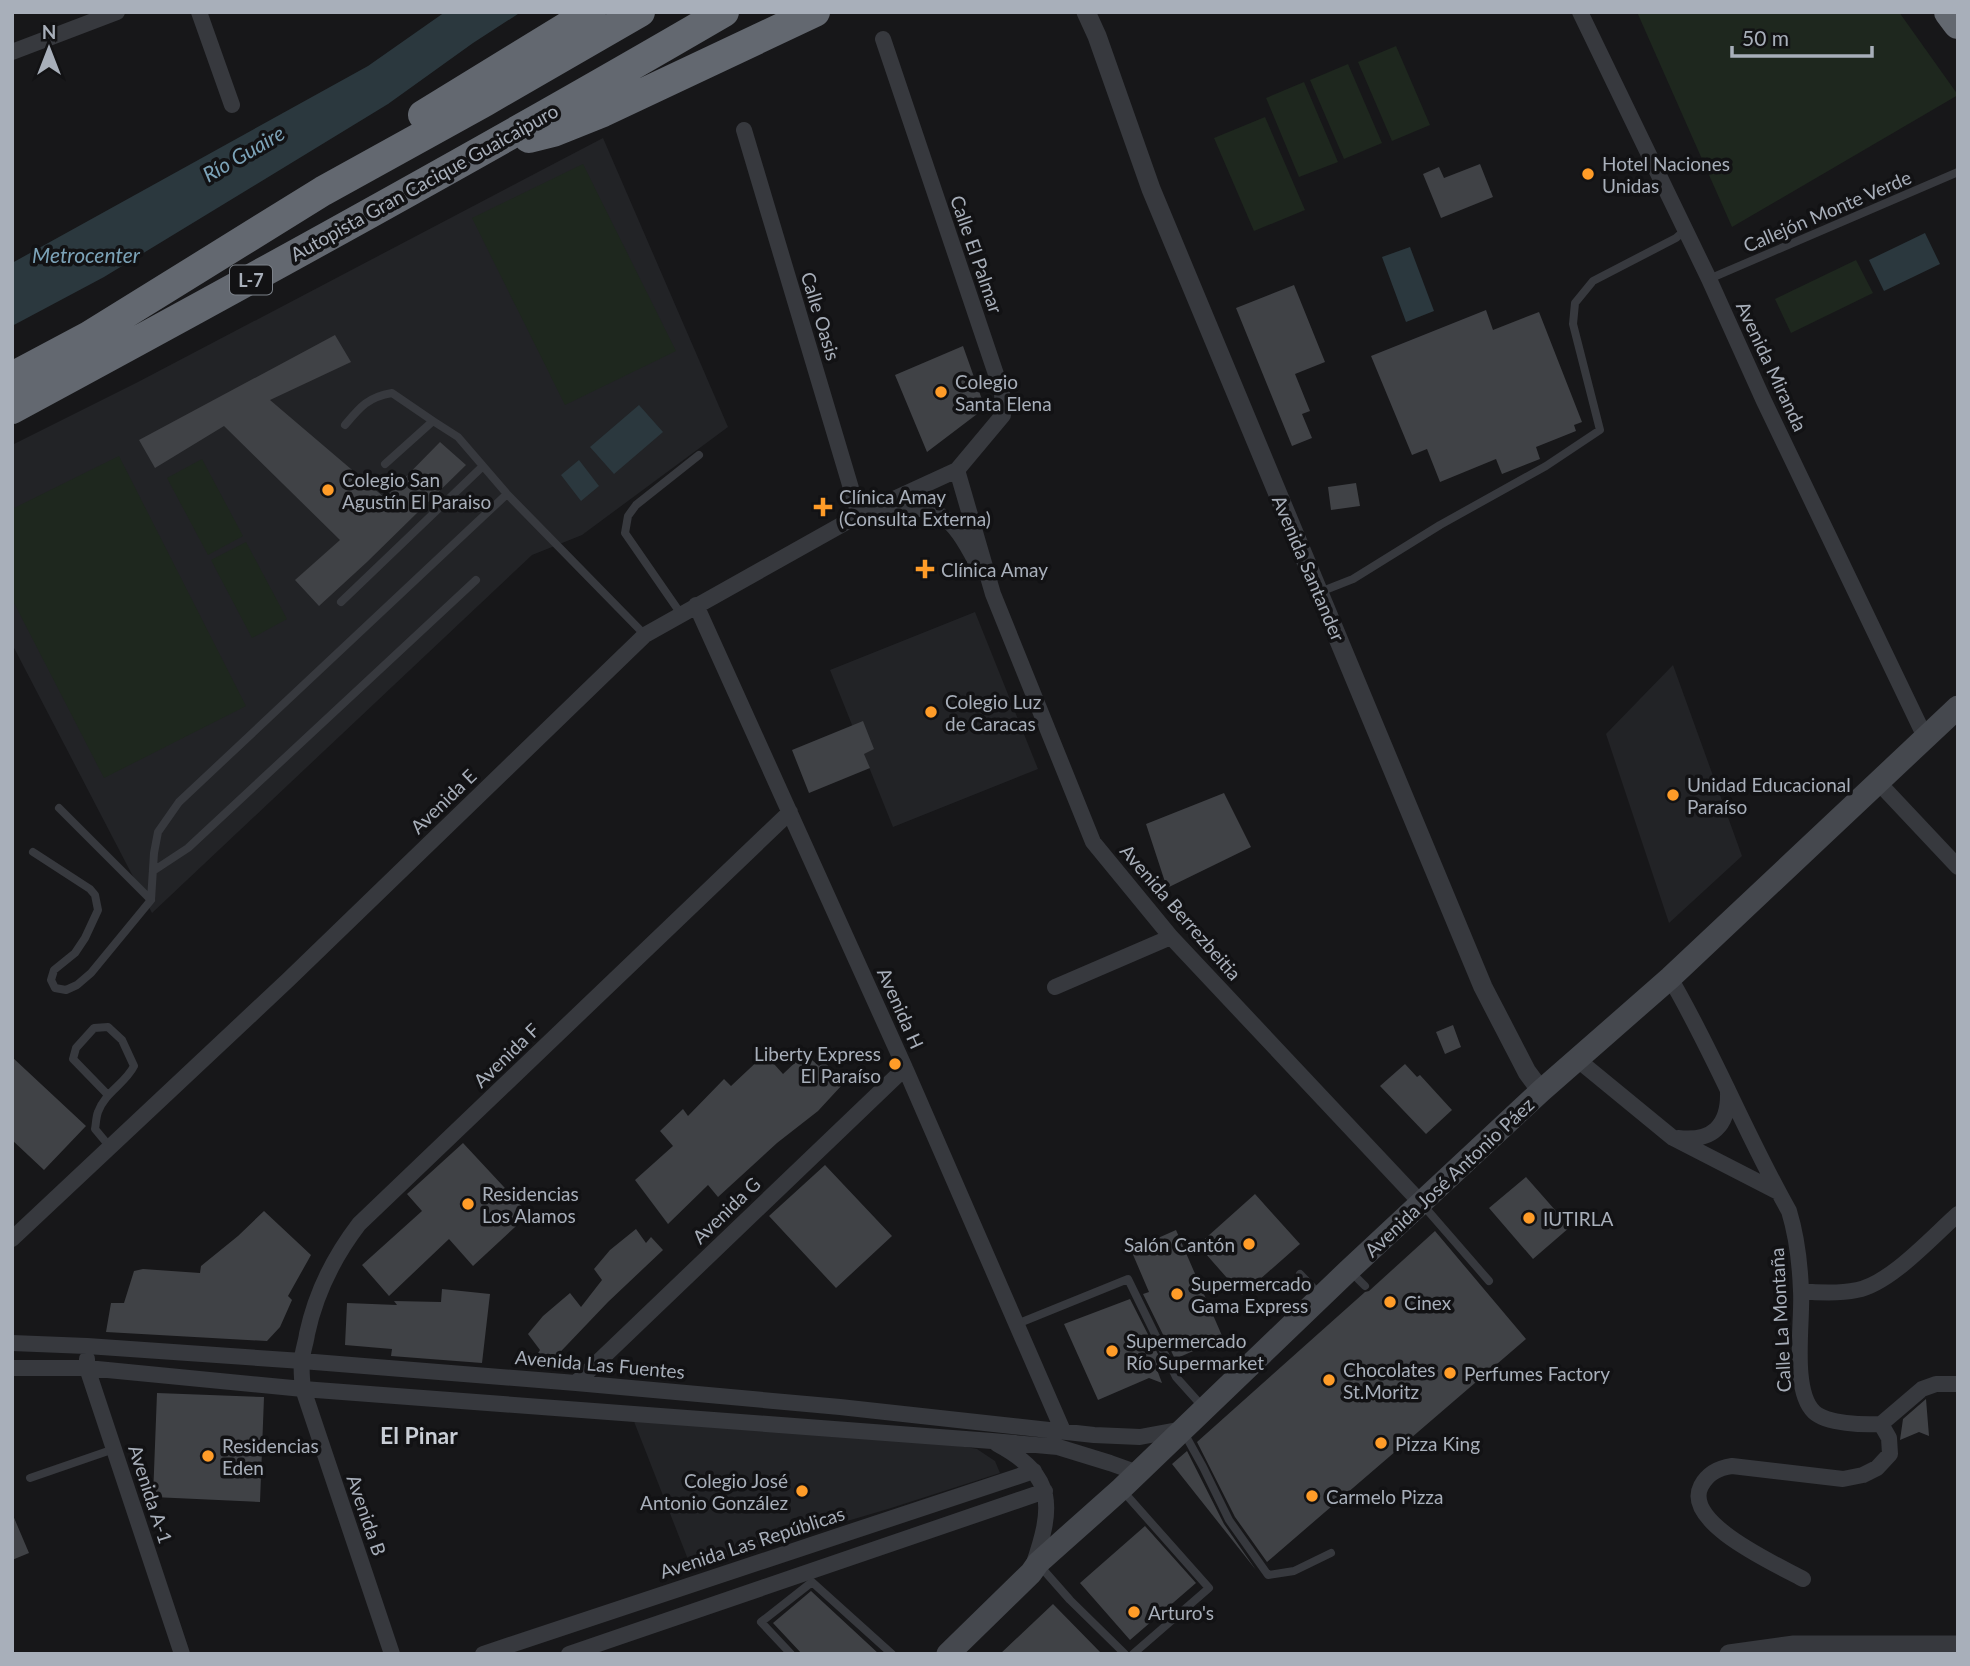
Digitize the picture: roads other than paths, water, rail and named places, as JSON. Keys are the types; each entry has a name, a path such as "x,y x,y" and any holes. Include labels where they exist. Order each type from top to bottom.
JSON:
{"highway":[{"path":"323,191 382,141 590,12"},
{"name":"Autopista Gran Cacique Guaicaipuro","path":"12,377 89,336 323,191 640,12"},
{"name":"Autopista Gran Cacique Guaicaipuro","path":"12,409 488,148 724,12"},
{"path":"488,148 553,132 590,117 815,12"},
{"path":"1949,12 1958,24"}],"main road":[{"name":"Avenida José Antonio Páez","path":"956,1651 1035,1568 1321,1297 1357,1278 1422,1204 1541,1091 1670,978 1958,707"}],"street":[{"path":"12,52 99,15 117,12"},
{"path":"199,12 232,105"},
{"name":"Avenida Santander","path":"1086,12 1097,36 1150,189 1320,592 1482,988 1527,1072 1541,1091"},
{"name":"Avenida Miranda","path":"1580,12 1925,737"},
{"name":"Calle El Palmar","path":"883,39 1002,391 1003,415 957,470"},
{"name":"Calle Oasis","path":"744,130 859,514"},
{"name":"Avenida E","path":"12,1240 288,980 645,635 859,514 957,470"},
{"name":"Avenida Berrezbeitia","path":"957,470 993,594 1093,842 1171,937 1422,1204"},
{"name":"Avenida Berrezbeitia","path":"859,514 902,508 921,509 952,522 993,594"},
{"name":"Avenida H","path":"696,606 905,1068 1063,1431"},
{"path":"1878,782 1958,867"},
{"name":"Avenida F","path":"303,1389 302,1361 320,1288 342,1246 359,1224 790,812"},
{"path":"1055,986 1171,937"},
{"name":"Calle La Montaña","path":"1670,978 1789,1211 1795,1232 1801,1291 1800,1355 1805,1400 1814,1412 1825,1418 1867,1425 1881,1424"},
{"path":"1578,1060 1673,1138 1778,1192"},
{"name":"Avenida G","path":"576,1383 905,1068"},
{"path":"1673,1138 1695,1140 1714,1132 1728,1107 1728,1092"},
{"path":"1801,1291 1829,1294 1859,1290 1886,1277 1958,1214"},
{"path":"12,1330 38,1344"},
{"name":"Avenida Las Fuentes","path":"12,1343 302,1361 576,1383 840,1407 1094,1435 1140,1437 1183,1430"},
{"name":"Avenida A-1","path":"87,1346 87,1368 182,1654"},
{"path":"12,1368 87,1368 303,1389 1058,1447 1110,1462 1129,1481"},
{"path":"573,1410 576,1383"},
{"path":"1803,1579 1725,1534 1710,1520 1701,1506 1699,1489 1707,1476 1720,1468 1732,1466 1843,1479 1863,1475 1877,1468 1890,1454 1889,1438 1881,1424 1922,1390 1936,1384 1958,1384"},
{"name":"Avenida B","path":"303,1389 392,1654"},
{"path":"992,1441 1027,1462 1045,1491 1046,1526 1035,1568"},
{"name":"Avenida Las Repúblicas","path":"483,1654 1034,1471"},
{"path":"569,1654 1045,1491"},
{"path":"1729,1654 1794,1645 1900,1650 1958,1645"}],"lane":[{"name":"Callejón Monte Verde","path":"1709,279 1958,172"},
{"path":"1320,592 1353,579 1440,525 1546,466 1600,430 1573,324 1575,303 1593,281 1676,238 1684,231"},
{"path":"345,425 363,404 377,396 392,393 458,438 507,495 645,635"},
{"path":"385,464 433,421"},
{"path":"681,614 625,533 628,516 636,505 699,455"},
{"path":"341,602 483,466"},
{"path":"33,852 95,895 98,910 85,937 75,953 54,970 51,980 55,988 66,990 91,973 151,900 158,832 179,802 507,495"},
{"path":"153,871 188,848 476,580"},
{"path":"59,808 151,900"},
{"path":"108,1095 73,1059 76,1048 94,1028 108,1027 122,1040 134,1066 128,1078 108,1095 98,1111 95,1129 110,1147"},
{"path":"1422,1204 1489,1281"},
{"path":"1300,1274 1321,1297"},
{"path":"1017,1324 1128,1279 1175,1377 1204,1409"},
{"path":"1183,1430 1229,1520 1268,1575 1294,1571 1331,1553"},
{"path":"30,1478 114,1449"},
{"path":"1129,1481 1209,1588 1133,1654"},
{"path":"1035,1568 1125,1654"},
{"path":"791,1654 761,1622 813,1581 892,1654"}],"water":[{"name":"Metrocenter","path":"445,12 521,12 388,104 104,277 12,326 12,263 368,66"},
{"path":"1925,233 1940,264 1884,291 1869,260"},
{"path":"1410,247 1434,311 1406,322 1382,257"},
{"path":"639,405 663,432 614,474 590,447"},
{"path":"579,460 599,486 581,501 561,475"}],"place":[{"name":"Hotel Naciones Unidas","path":"1588,174"},
{"name":"Colegio Santa Elena","path":"941,392"},
{"name":"Colegio San Agustín El Paraiso","path":"328,490"},
{"name":"Clínica Amay (Consulta Externa)","path":"823,507"},
{"name":"Clínica Amay","path":"925,569"},
{"name":"Colegio Luz de Caracas","path":"931,712"},
{"name":"Unidad Educacional Paraíso","path":"1673,795"},
{"name":"Liberty Express El Paraíso","path":"895,1064"},
{"name":"Residencias Los Alamos","path":"468,1204"},
{"name":"IUTIRLA","path":"1529,1218"},
{"name":"Salón Cantón","path":"1249,1244"},
{"name":"Supermercado Gama Express","path":"1177,1294"},
{"name":"Cinex","path":"1390,1302"},
{"name":"Supermercado Río Supermarket","path":"1112,1351"},
{"name":"Perfumes Factory","path":"1450,1373"},
{"name":"Chocolates St.Moritz","path":"1329,1380"},
{"name":"Pizza King","path":"1381,1443"},
{"name":"Residencias Eden","path":"208,1456"},
{"name":"Colegio José Antonio González","path":"802,1491"},
{"name":"Carmelo Pizza","path":"1312,1496"},
{"name":"Arturo's","path":"1134,1612"}],"district":[{"name":"El Pinar","path":"419,1435"}],"water label":[{"name":"Río Guaire","path":"243,153"}]}
